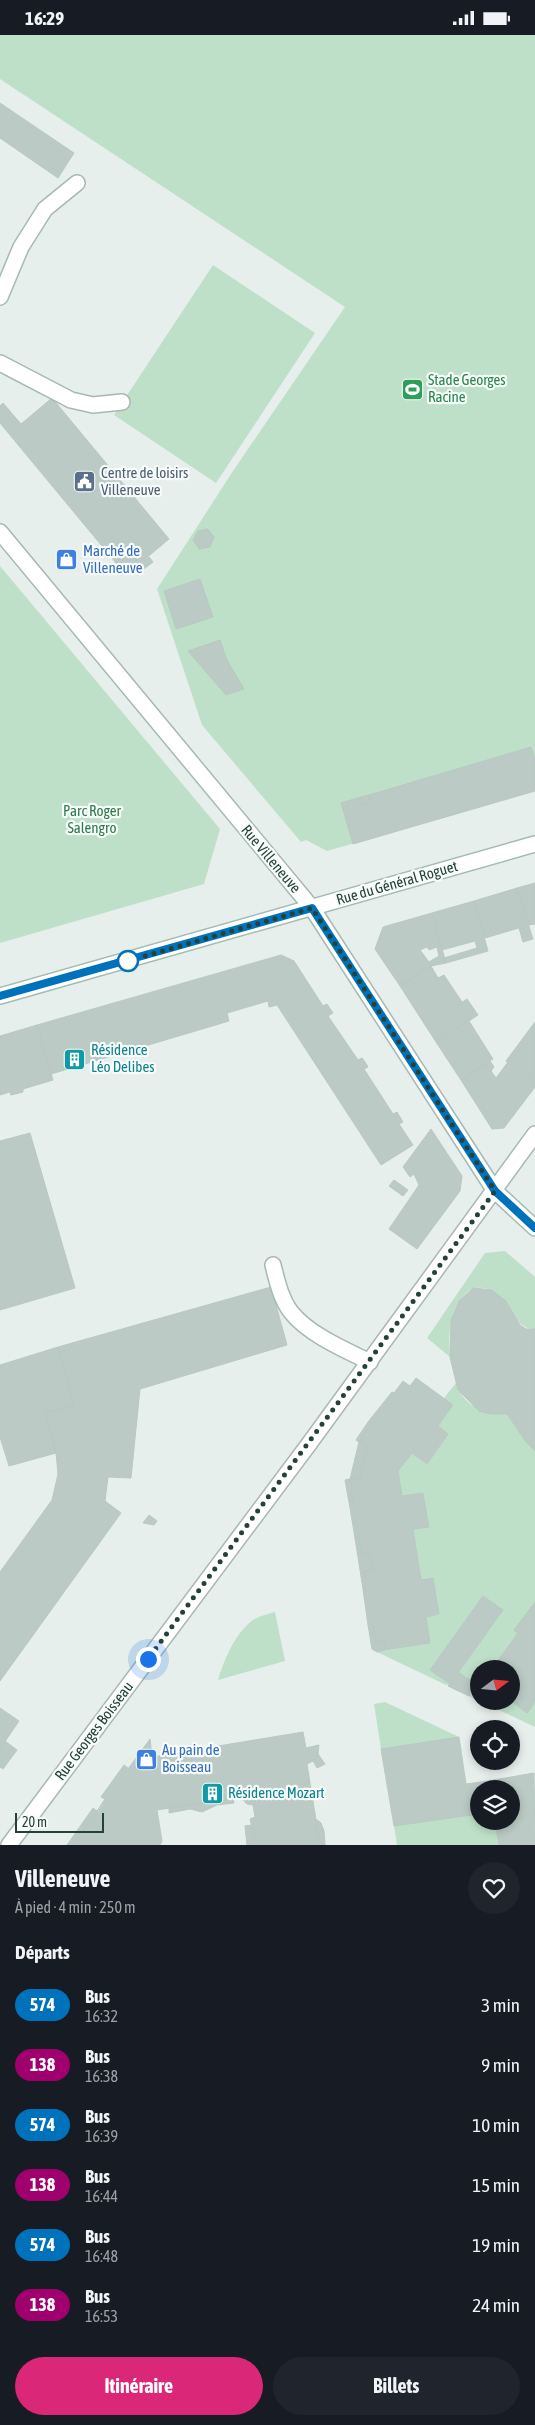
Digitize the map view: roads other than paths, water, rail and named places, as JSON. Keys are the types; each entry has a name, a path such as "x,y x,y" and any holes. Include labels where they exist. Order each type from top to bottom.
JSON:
{"street":[{"path":"0,297 21,247 46,209 77,183"},
{"path":"0,363 71,400 93,405 122,402"},
{"name":"Rue Villeneuve","path":"0,532 312,908 495,1191 535,1228"},
{"name":"Rue du Général Roguet","path":"0,996 535,844"},
{"name":"Rue Georges Boisseau","path":"9,1845 370,1362 535,1134"},
{"path":"273,1265 278,1288 291,1312 324,1339 370,1362"}],"place":[{"name":"Stade Georges Racine","path":"412,389"},
{"name":"Centre de loisirs Villeneuve","path":"85,482"},
{"name":"Marché de Villeneuve","path":"67,560"},
{"name":"Résidence Léo Delibes","path":"75,1059"},
{"name":"Au pain de Boisseau","path":"146,1759"},
{"name":"Résidence Mozart","path":"212,1793"}],"park label":[{"name":"Parc Roger Salengro","path":"92,820"}]}
